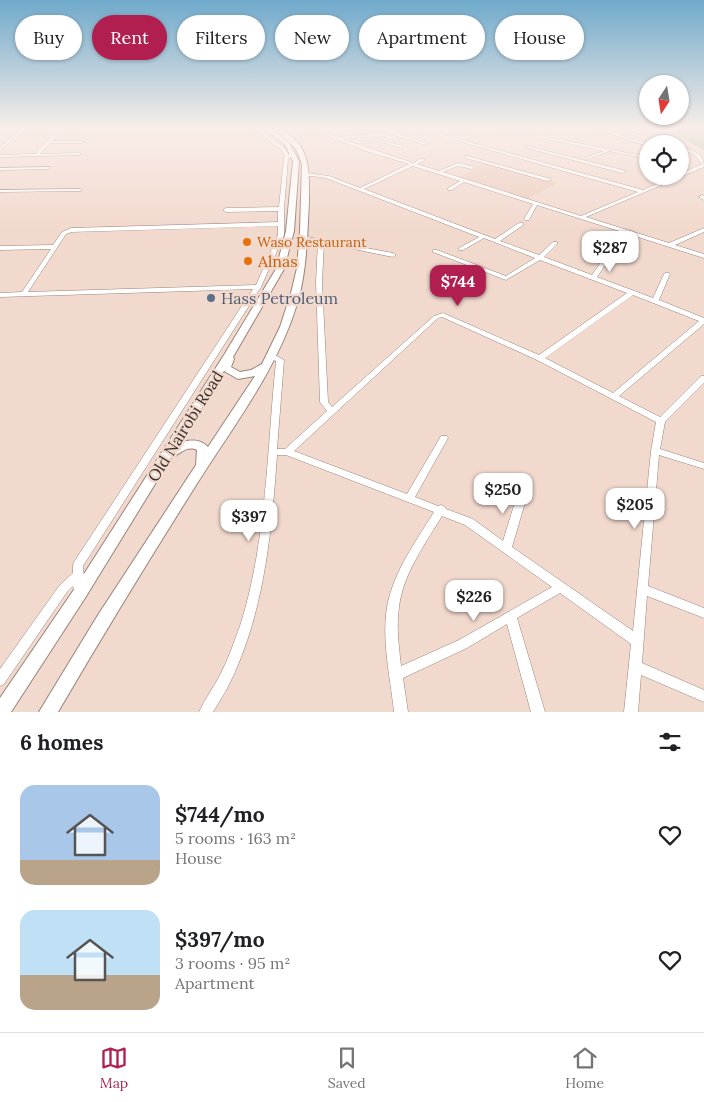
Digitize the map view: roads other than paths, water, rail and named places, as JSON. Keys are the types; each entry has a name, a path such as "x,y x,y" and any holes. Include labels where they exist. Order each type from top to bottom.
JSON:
{"highway":[{"name":"Old Nairobi Road","path":"1,712 80,593 273,283 286,249 296,176 293,162"},
{"path":"48,712 89,643 269,359 292,308 303,258 306,174 304,162"},
{"path":"229,356 226,368 238,376 254,373 269,359"},
{"path":"160,464 180,446 195,444 203,448 201,469"}],"street":[{"path":"80,593 78,565 258,287 278,245 281,209 290,162"},
{"path":"408,162 704,256"},
{"path":"361,189 417,162"},
{"path":"486,162 550,180"},
{"path":"536,162 643,192"},
{"path":"587,162 624,172"},
{"path":"440,172 457,165 472,168"},
{"path":"507,168 513,165"},
{"path":"582,217 704,165"},
{"path":"0,168 48,168"},
{"path":"306,174 319,174 361,189 704,320 613,397"},
{"path":"450,189 464,180"},
{"path":"0,191 80,190"},
{"path":"526,218 536,203"},
{"path":"226,210 281,209"},
{"path":"24,294 64,233 71,230 281,224"},
{"path":"497,240 520,224"},
{"path":"670,245 704,230"},
{"path":"461,249 484,236"},
{"path":"304,237 393,255"},
{"path":"322,241 319,282 324,402 331,411"},
{"path":"435,251 506,278 541,257 555,244"},
{"path":"0,248 55,247"},
{"path":"594,277 608,256"},
{"path":"655,301 667,274"},
{"path":"0,295 258,287"},
{"path":"540,358 632,293"},
{"path":"249,302 254,313"},
{"path":"287,452 439,316 452,317 540,358 661,421"},
{"path":"206,712 233,662 257,584 273,452 280,360 269,359"},
{"path":"631,712 655,451 661,421 704,378"},
{"path":"410,498 444,438"},
{"path":"655,451 704,466"},
{"path":"273,452 287,452 441,509 469,522 637,641"},
{"path":"506,548 524,489"},
{"path":"401,712 393,631 395,596 401,579 441,509"},
{"path":"0,680 63,589 78,575"},
{"path":"396,674 462,644 561,587"},
{"path":"642,590 704,613"},
{"path":"511,616 538,712"},
{"path":"636,667 704,696"}],"place":[{"name":"Waso Restaurant","path":"247,242"},
{"name":"Alnas","path":"248,261"},
{"name":"Hass Petroleum","path":"211,298"}]}
